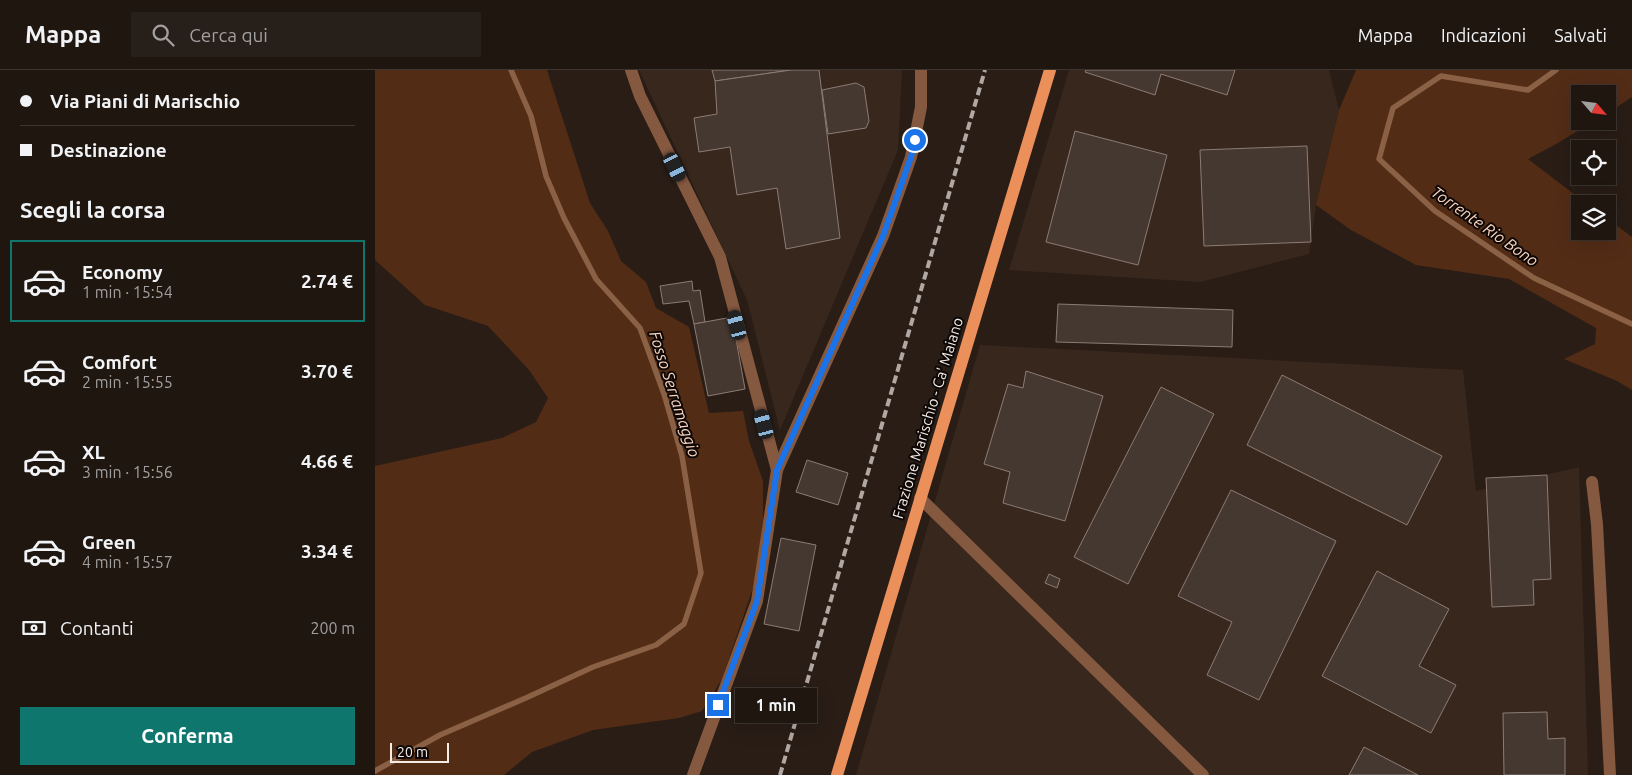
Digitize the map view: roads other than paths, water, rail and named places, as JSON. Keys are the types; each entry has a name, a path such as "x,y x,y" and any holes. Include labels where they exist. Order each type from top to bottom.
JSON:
{"main road":[{"name":"Frazione Marischio - Ca' Maiano","path":"837,775 1049,70"}],"street":[{"path":"631,70 640,96 720,257 777,470"},
{"path":"693,775 757,601 777,470 883,236 911,157 921,107 921,70"},
{"path":"1592,482 1597,524 1610,775"},
{"path":"921,498 1203,775"}],"waterway":[{"name":"Fosso Serramaggio","path":"375,771 440,735 593,667 656,645 684,624 701,573 682,456 664,394 640,328 596,279 564,218 546,176 531,116 511,70"},
{"name":"Torrente Rio Bono","path":"1556,70 1528,90 1441,76 1393,108 1379,159 1435,211 1534,278 1632,324"}],"railway":[{"path":"780,775 985,70"}]}
